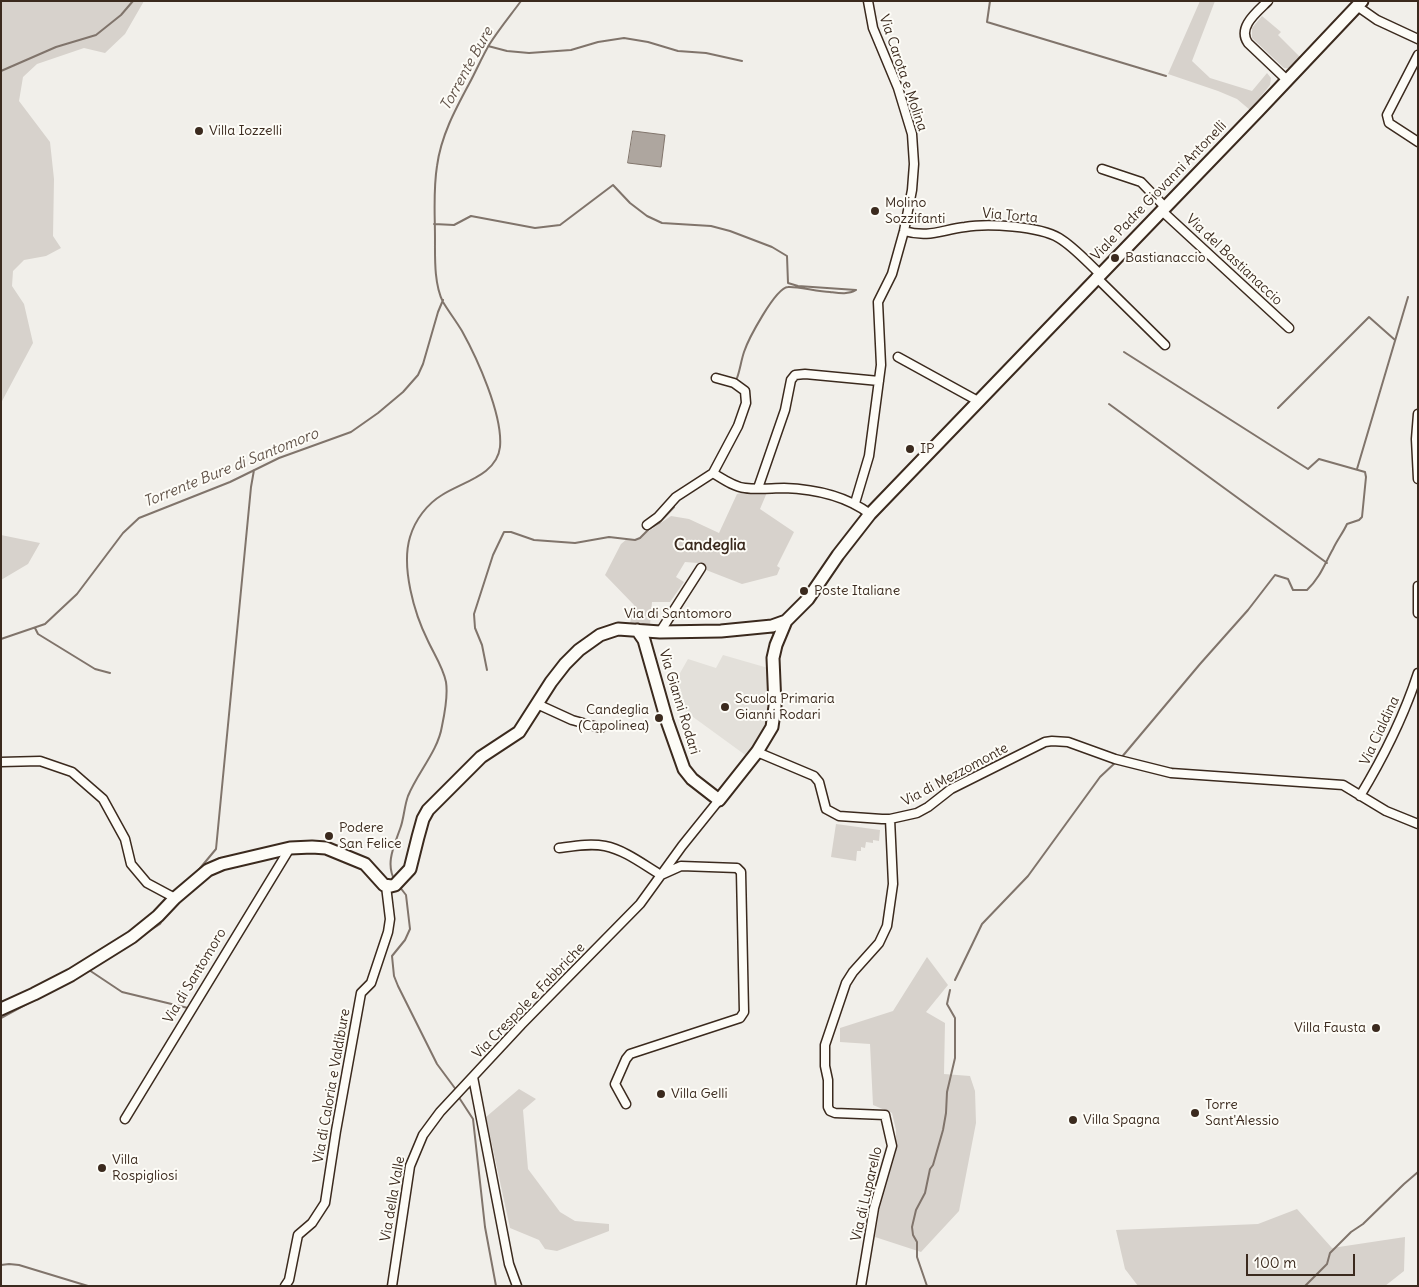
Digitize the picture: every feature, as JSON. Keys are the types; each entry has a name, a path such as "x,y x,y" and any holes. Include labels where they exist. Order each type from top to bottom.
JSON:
{"main road":[{"name":"Viale Padre Giovanni Antonelli","path":"786,621 808,599 838,555 870,514 1359,4"},
{"name":"Via di Santomoro","path":"395,883 412,865 418,837 428,810 481,758 519,732 551,682 570,659 594,638 604,632 614,630 648,633 721,631 772,626 786,621"},
{"path":"719,800 757,752 773,723 775,706 773,658 786,621"},
{"name":"Via Gianni Rodari","path":"648,633 665,714 684,769 692,779 719,800"},
{"path":"1,1009 95,962 132,937 158,916 175,898 208,870 222,864 290,848 326,848 365,864 382,883 395,883"}],"street":[{"name":"Via Carota e Molina","path":"855,503 869,456 879,381 881,355 878,302 892,274 904,231 913,175 913,142 903,102 872,28 868,1"},
{"path":"1268,1 1246,25 1245,38 1287,80"},
{"path":"1359,4 1377,20 1418,39"},
{"path":"1418,55 1387,116 1391,125 1418,142"},
{"name":"Via del Bastianaccio","path":"1102,169 1141,182 1164,209 1289,328"},
{"name":"Via Torta","path":"904,231 926,235 966,226 978,226 1010,227 1054,235 1066,242 1165,345"},
{"path":"898,357 978,401"},
{"path":"758,488 785,410 788,388 792,377 798,374 806,374 879,381"},
{"path":"646,524 658,517 676,497 714,473 738,426 746,398 743,388 716,378"},
{"path":"1418,414 1416,439 1418,479"},
{"path":"714,473 740,487 801,490 855,503 870,514"},
{"path":"648,633 701,568"},
{"path":"1418,586 1418,613"},
{"name":"Via Cialdina","path":"1360,796 1375,772 1418,673"},
{"path":"537,704 572,720 601,728"},
{"name":"Via di Mezzomonte","path":"757,752 807,772 817,778 821,786 825,806 829,812 839,816 890,819 917,813 952,789 1045,742 1052,741 1075,744 1115,759 1171,773 1343,785 1386,811 1418,824"},
{"path":"1,762 40,761 72,772 103,799 125,839 131,864 147,883 175,898"},
{"name":"Via Crespole e Fabbriche","path":"518,1286 509,1264 473,1077 521,1025 640,904 719,800"},
{"name":"Via di Luparello","path":"860,1286 874,1208 892,1146 885,1115 836,1113 828,1107 828,1080 824,1053 825,1044 846,984 853,972 878,943 887,926 893,878 890,819"},
{"path":"558,848 584,844 607,846 626,854 661,875 681,866 691,865 737,868 741,872 744,1012 740,1018 630,1054 615,1084 626,1104"},
{"name":"Via di Santomoro","path":"125,1118 290,848"},
{"name":"Via di Caloria e Valdibure","path":"285,1286 289,1280 298,1235 312,1223 325,1203 361,993 371,983 388,932 395,883"},
{"name":"Via della Valle","path":"392,1286 408,1177 413,1156 428,1126 473,1077"}],"shaded area":[{"path":"1,1 144,1 125,34 105,53 84,48 37,64 23,77 19,101 50,142 54,179 53,236 61,248 46,256 24,260 13,271 12,286 24,304 33,343 1,403"},
{"path":"1200,1 1215,1 1192,61 1210,78 1252,91 1267,73 1271,78 1270,85 1250,110 1237,99 1168,74"},
{"path":"1262,16 1281,32 1278,35 1301,58 1291,67 1284,68 1252,38 1252,28"},
{"path":"633,131 665,135 661,167 628,163"},
{"path":"753,490 768,490 760,509 794,532 777,566 780,568 777,575 742,584 701,568 698,563 685,562 676,577 684,582 670,602 652,602 650,625 630,623 634,605 605,575 621,544 627,539 637,539 671,516 689,519 719,533 737,494"},
{"path":"1,535 40,543 28,564 1,580"},
{"name":"Scuola Primaria Gianni Rodari","path":"723,655 768,668 771,708 769,723 748,757 678,706 672,687 688,659 716,668"},
{"path":"836,824 880,830 879,841 873,840 873,843 866,842 865,848 861,847 861,851 857,851 856,861 831,857"},
{"path":"927,957 948,985 926,1012 945,1023 944,1074 970,1076 975,1091 976,1123 959,1211 921,1252 875,1237 879,1211 896,1152 896,1130 892,1113 873,1105 870,1044 840,1042 840,1028 893,1011"},
{"path":"519,1089 536,1099 523,1110 528,1169 560,1212 575,1221 609,1224 609,1231 557,1251 545,1249 539,1240 510,1228 486,1117"},
{"path":"1297,1209 1332,1248 1405,1237 1404,1271 1385,1286 1138,1286 1125,1269 1116,1230 1258,1224"}],"waterway":[{"path":"1,71 56,47 96,35 121,15 133,1"},
{"name":"Torrente Bure","path":"395,881 391,868 395,842 408,796 440,735 447,687 441,666 418,617 410,590 407,562 410,537 418,519 431,503 450,490 486,471 497,457 500,447 500,434 488,387 468,342 443,302 438,287 435,263 434,202 437,166 449,124 489,45 521,1"},
{"path":"990,1 987,22 1166,76"},
{"name":"Torrente Bure","path":"488,46 507,51 529,53 571,50 598,42 624,38 648,42 678,51 706,53 742,61"},
{"path":"434,224 454,225 471,216 535,228 560,225 613,185 630,203 647,216 662,223 711,226 772,247 787,256 788,283 798,286 856,290"},
{"path":"737,378 744,352 751,337 769,305 783,290 788,287 843,293 850,293 856,290"},
{"path":"1357,469 1408,297"},
{"name":"Torrente Bure di Santomoro","path":"1,639 45,624 77,594 123,533 139,518 230,482 279,458 351,432 378,413 403,392 418,375 443,300"},
{"path":"1278,408 1369,317 1395,340"},
{"path":"1121,758 1248,610 1275,575 1288,579 1293,590 1307,590 1312,585 1347,524 1362,517 1366,477 1365,472 1319,459 1308,469 1124,352"},
{"path":"1109,404 1327,563"},
{"path":"196,873 216,849 254,470"},
{"path":"487,670 482,645 475,628 474,614 493,555 504,532 511,532 534,540 575,543 609,537 635,540 659,523 674,507"},
{"path":"35,628 38,634 95,669 110,673"},
{"path":"955,980 982,924 1028,876 1100,777 1116,762"},
{"path":"399,886 406,895 410,929 405,940 392,956 394,976 437,1064 457,1091"},
{"path":"143,935 160,924 164,918"},
{"path":"89,970 122,992 188,1008"},
{"path":"927,1286 917,1257 917,1242 913,1235 912,1227 916,1210 925,1193 930,1169 933,1165 943,1130 947,1092 955,1058 955,1018 947,1004 950,990"},
{"path":"1,1018 34,1000"},
{"path":"458,1096 473,1119 485,1227 496,1286"},
{"path":"1305,1286 1327,1264 1330,1253 1418,1172"},
{"path":"1,1265 19,1265 88,1286"}],"place":[{"name":"Villa Iozzelli","path":"199,131"},
{"name":"Molino Sozzifanti","path":"875,211"},
{"name":"Bastianaccio","path":"1115,258"},
{"name":"IP","path":"910,449"},
{"name":"Poste Italiane","path":"804,591"},
{"name":"Scuola Primaria Gianni Rodari","path":"725,707"},
{"name":"Candeglia (Capolinea)","path":"659,718"},
{"name":"Podere San Felice","path":"329,836"},
{"name":"Villa Fausta","path":"1376,1028"},
{"name":"Villa Gelli","path":"661,1094"},
{"name":"Torre Sant'Alessio","path":"1195,1113"},
{"name":"Villa Spagna","path":"1073,1120"},
{"name":"Villa Rospigliosi","path":"102,1168"}],"district":[{"name":"Candeglia","path":"710,545"}]}
